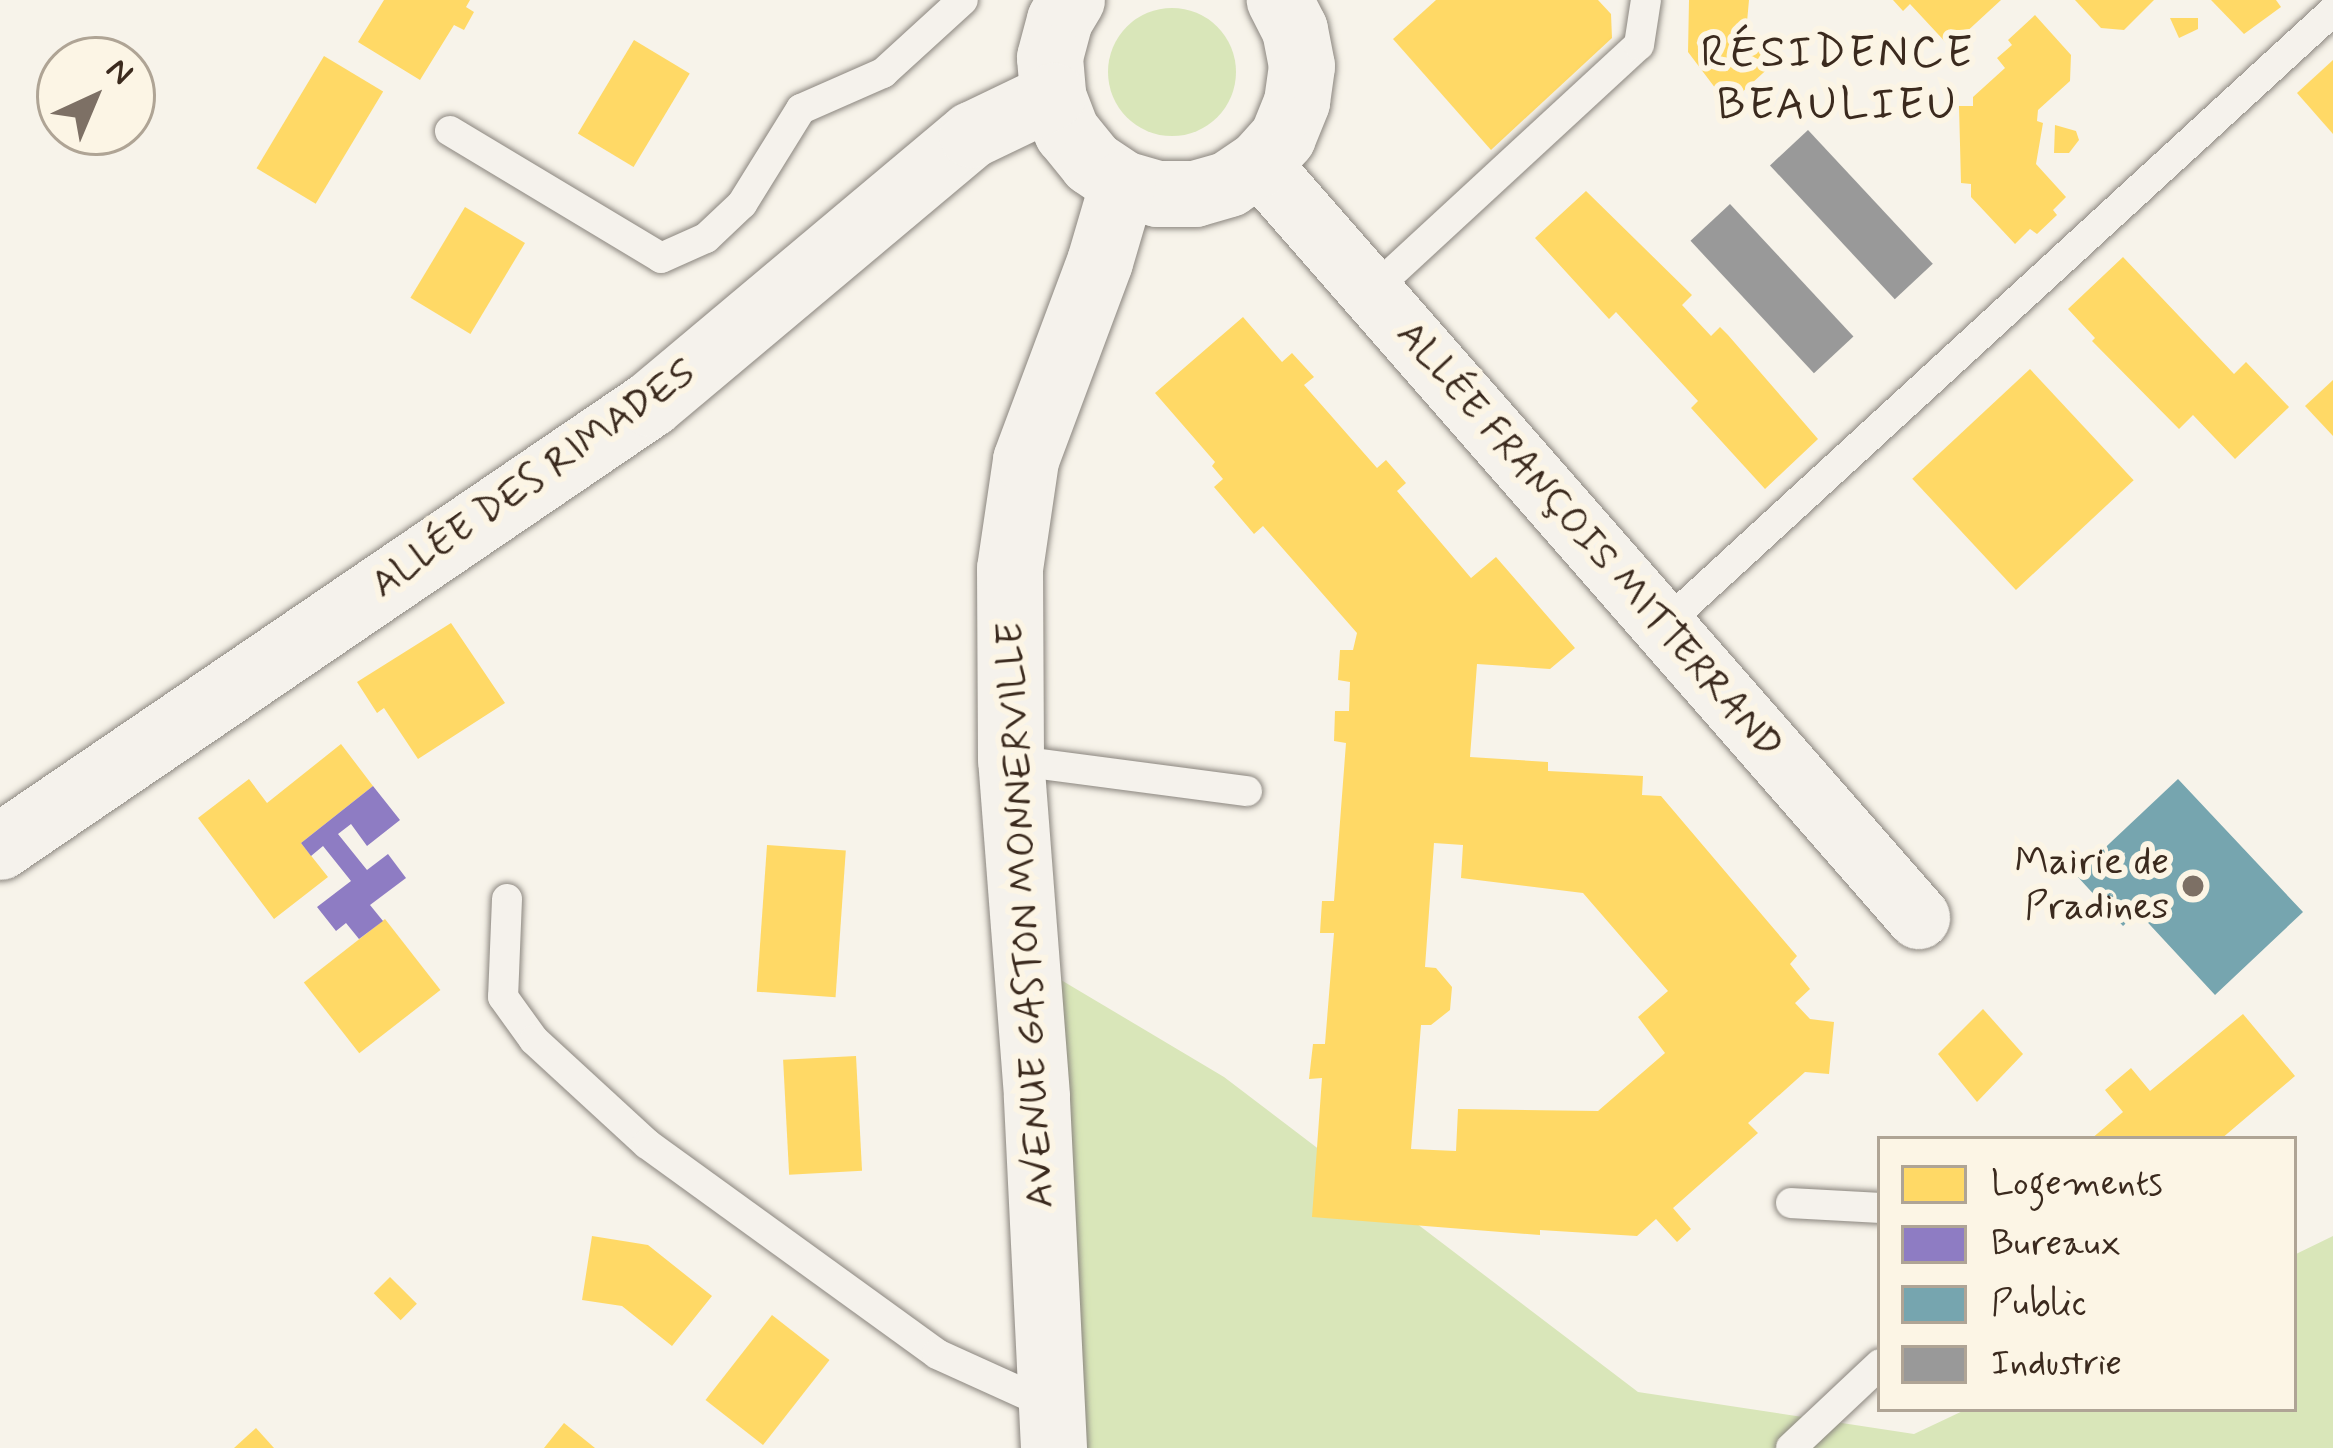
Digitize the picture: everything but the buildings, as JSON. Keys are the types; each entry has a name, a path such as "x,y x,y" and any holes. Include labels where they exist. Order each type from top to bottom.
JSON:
{"main road":[{"path":"1072,0 1060,20 1050,58 1053,96 1067,132 1092,163 1124,184 1159,194 1195,194 1229,184 1259,164 1283,136 1297,102 1301,66 1294,30 1280,0"},
{"name":"ALLÉE DES RIMADES","path":"0,847 651,404 972,135 1053,96"},
{"name":"AVENUE GASTON MONNERVILLE","path":"1054,1427 1011,760 1010,569 1026,460 1124,184"}],"street":[{"name":"ALLÉE FRANÇOIS MITTERRAND","path":"1259,164 1918,917"}],"lane":[{"path":"450,130 661,258 706,238 742,204 801,109 883,74 963,0"},
{"path":"1371,292 1640,46 1646,0"},
{"path":"1664,626 2333,11"},
{"path":"1011,760 1247,791"},
{"path":"507,899 503,998 534,1040 647,1144 938,1354 1054,1427"},
{"path":"1791,1203 1877,1208"},
{"path":"1792,1448 1877,1367"}],"green space":[{"path":"1172,8 1196,13 1217,27 1231,48 1236,72 1231,96 1217,117 1196,131 1172,136 1148,131 1127,117 1113,96 1108,72 1113,48 1127,27 1148,13"},
{"path":"1004,946 1224,1077 1638,1392 1914,1434 1961,1412 2297,1412 2297,1254 2333,1236 2333,1448 1087,1448"}],"place":[{"name":"Mairie de Pradines","path":"2193,886"}],"district":[{"name":"RÉSIDENCE BEAULIEU","path":"1838,80"}]}
